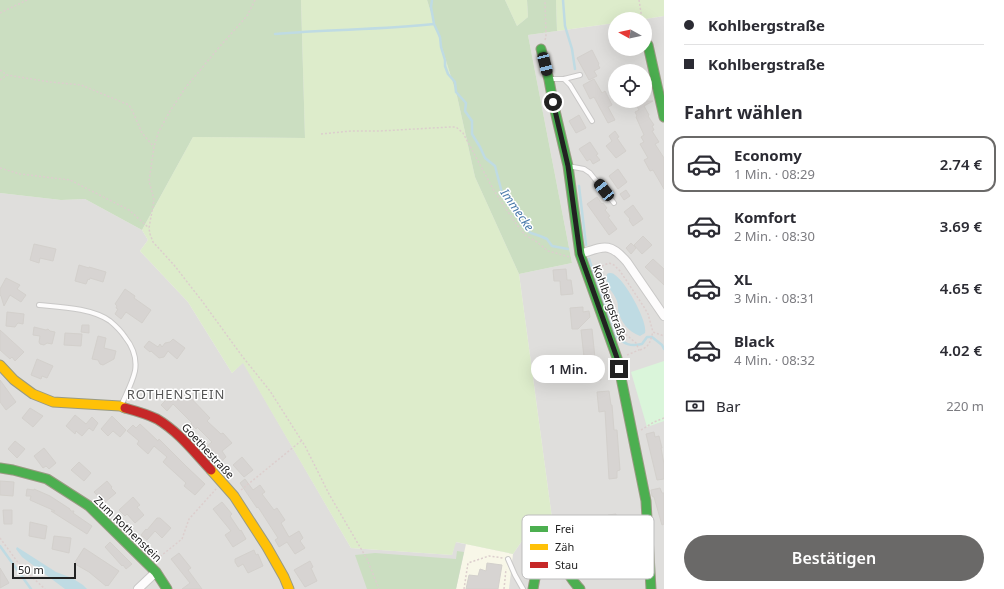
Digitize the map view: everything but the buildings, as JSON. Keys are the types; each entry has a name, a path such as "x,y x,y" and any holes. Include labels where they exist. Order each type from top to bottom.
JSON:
{"street":[{"name":"Kohlbergstraße","path":"541,49 568,166 580,257 617,358 646,501 647,515"},
{"path":"650,56 664,118"},
{"path":"580,257 603,247 613,248 627,262 664,316"},
{"name":"Goethestraße","path":"0,365 14,380 33,394 53,402 120,406 157,419 178,434 234,496 267,547 289,589"},
{"name":"Zum Rothenstein","path":"0,468 47,479 89,506 152,569 168,589"},
{"path":"138,589 152,569"},
{"path":"533,589 535,579"},
{"path":"572,579 578,588"},
{"name":"Kohlbergstraße","path":"650,579 651,589"}],"lane":[{"path":"548,80 580,76"},
{"path":"564,79 570,85 592,121"},
{"path":"568,166 584,169 590,173 614,203"},
{"path":"39,305 79,310 97,315 120,329 130,342 135,356 135,370 131,385 120,406"},
{"path":"508,559 515,575 524,589"}],"path":[{"path":"0,12 27,0"},
{"path":"255,0 247,16 186,87 158,133 154,147 149,181 154,200 149,228 153,242 174,265 270,391 302,441 329,494 368,559 379,589"},
{"path":"541,49 546,37 545,0"},
{"path":"639,0 641,12"},
{"path":"0,70 7,75 50,82 82,85 129,105 142,133 154,147"},
{"path":"0,80 7,75"},
{"path":"321,134 351,131 380,132 456,127 463,133 493,189 525,235 548,251 580,257"},
{"path":"0,168 20,174 70,180 129,210 149,228"},
{"path":"617,358 645,348 649,344 652,332 648,314 644,307 620,271 614,265 609,263 602,266 601,275 615,308 618,324 623,332 636,342 639,350"},
{"path":"652,332 664,336"},
{"path":"639,431 664,418"},
{"path":"234,496 302,441"},
{"path":"152,569 182,539 189,519 222,482"},
{"path":"0,538 22,568 45,589"},
{"path":"464,589 468,563 489,556 508,559 504,589"}],"shaded area":[{"path":"664,16 664,589 0,589 0,193 61,200 85,199 142,230 148,240 140,251 188,302 232,373 243,362 351,548 452,555 455,542 513,554 522,541 522,579 654,579 654,515 552,515 519,274 572,263 528,35 608,24 608,56 652,56 652,18"},
{"path":"466,544 513,554 509,589 456,589"},
{"path":"541,579 562,579 561,589 540,589"}],"green space":[{"path":"0,0 301,0 305,138 193,137 142,230 85,199 61,200 0,193"},
{"path":"301,0 427,0 457,96 475,177 519,274 552,515 522,515 522,541 513,554 456,542 452,555 351,548 243,363 232,373 188,302 140,251 148,240 142,230 193,137 305,138"},
{"path":"427,0 505,0 517,26 528,17 527,0 556,0 557,31 528,35 572,263 519,274 475,177 457,96"},
{"path":"505,0 527,0 528,17 517,26"},
{"path":"556,0 664,0 664,16 652,18 652,12 608,12 608,24 557,31"},
{"path":"664,361 664,421 647,427 631,372"},
{"path":"457,551 464,552 456,589 367,589 355,555 375,553 456,559"}],"water":[{"path":"607,274 614,274 619,279 635,302 645,327 645,333 640,336 632,332 621,319 617,301 607,283"},
{"path":"17,547 56,572 72,578 87,589 65,589 22,557 16,549"}],"waterway":[{"name":"Immecke","path":"432,0 431,7 434,24 440,37 445,66 448,74 455,82 456,92 466,103 465,111 472,121 472,134 485,158 495,166 502,193 511,200 513,208 526,229 531,233 547,239 552,246 568,249"},
{"path":"563,0 565,26 572,49 575,69"},
{"path":"275,34 434,24"},
{"path":"579,186 586,245"},
{"name":"Immecke","path":"589,259 615,336 631,345 642,344 647,337 652,337 662,345 664,349"},
{"path":"0,546 31,589"}],"traffic: fast":[{"path":"541,49 568,166 580,254 617,358 646,501 647,515"},
{"path":"650,56 664,117"},
{"path":"0,468 47,479 89,506 156,572 167,589"},
{"path":"533,589 535,579"},
{"path":"572,579 580,589"},
{"path":"650,579 651,589"}],"traffic: slow":[{"path":"0,365 14,380 33,394 53,402 120,406 125,408"},
{"path":"211,470 234,496 267,547 289,589"}],"traffic: jam":[{"path":"125,408 137,411 165,424 186,443 211,470"}],"district":[{"name":"ROTHENSTEIN","path":"176,394"}],"route":[{"path":"553,102 568,166 580,254 617,358 619,369"}]}
